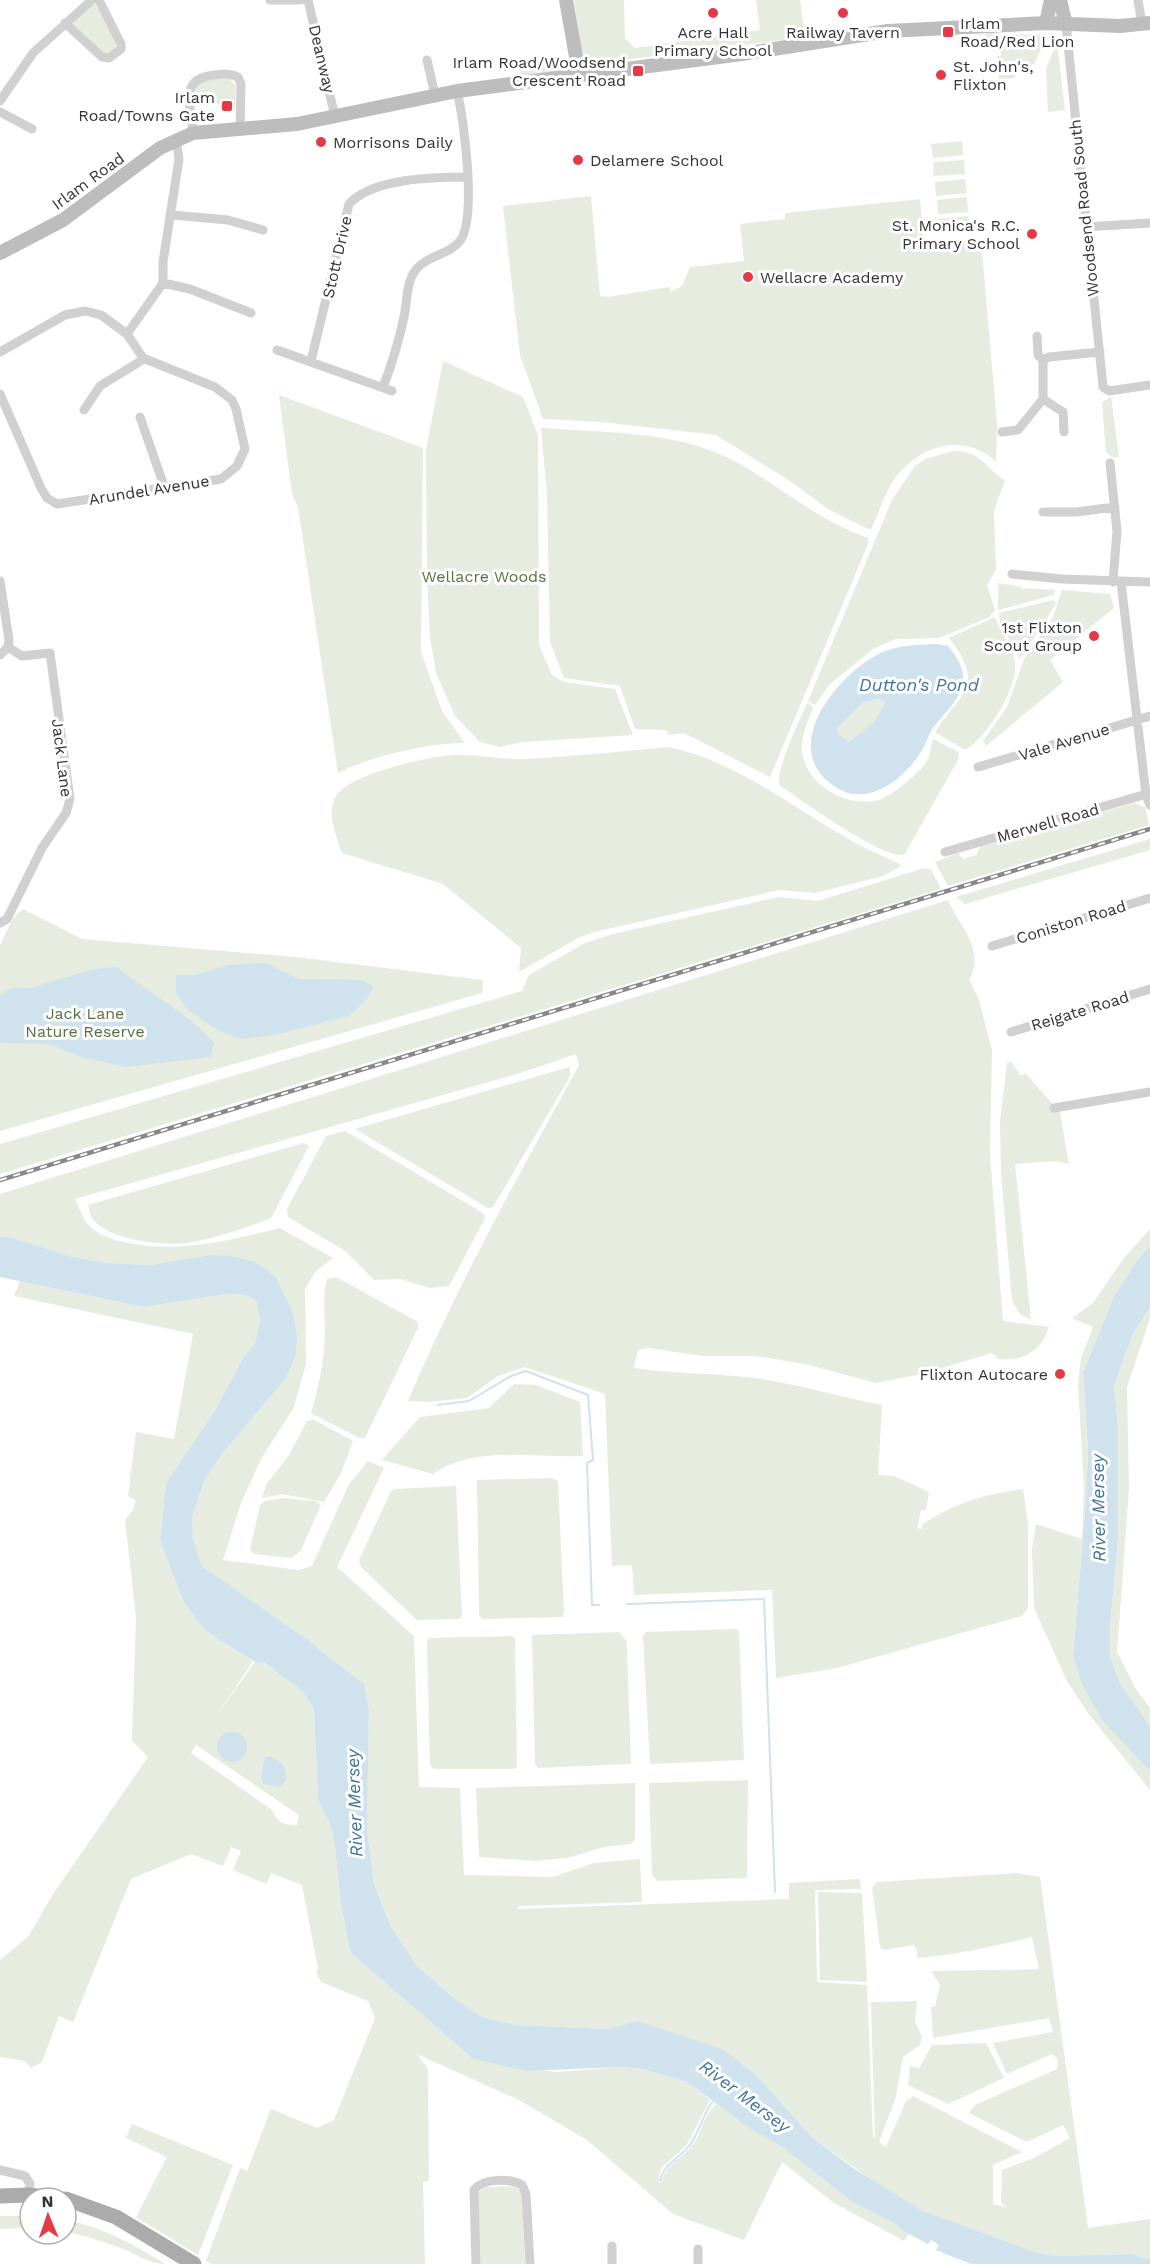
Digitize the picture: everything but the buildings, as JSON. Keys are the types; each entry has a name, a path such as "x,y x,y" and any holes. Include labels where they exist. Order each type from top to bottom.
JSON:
{"main road":[{"path":"0,2196 18,2195"},
{"path":"78,2203 116,2217 194,2264"}],"street":[{"path":"0,101 33,53 92,0"},
{"path":"65,23 102,57 112,57 120,49 121,44 99,0"},
{"path":"270,0 301,0"},
{"name":"Deanway","path":"308,0 335,117"},
{"path":"566,0 579,74"},
{"path":"1046,23 1051,0"},
{"path":"1060,0 1066,24"},
{"path":"1138,0 1146,24"},
{"name":"Irlam Road","path":"0,253 63,220 176,139 193,133 264,129 335,117 457,91 742,54 888,32 1046,23 1146,24"},
{"name":"Woodsend Road South","path":"1066,24 1086,227 1106,391 1150,385"},
{"path":"427,60 435,95"},
{"path":"193,133 189,91 191,84 196,78 228,74 238,77 241,84 240,130"},
{"path":"383,387 397,347 411,278 423,263 461,239 467,204 468,177 462,110 457,91"},
{"path":"0,112 32,129"},
{"path":"127,334 163,283 163,262 179,159 176,139"},
{"name":"Stott Drive","path":"311,361 350,204 362,193 400,182 468,177"},
{"path":"172,215 228,220 263,230"},
{"path":"1086,227 1150,223"},
{"path":"163,283 190,289 251,313"},
{"path":"0,352 52,320 75,312 86,311 102,315 127,334 144,358 100,386 85,403"},
{"path":"1036,336 1038,356 1043,360"},
{"path":"277,350 392,391"},
{"path":"1002,432 1018,430 1043,399 1041,365 1043,360 1049,357 1100,352"},
{"name":"Arundel Avenue","path":"0,394 41,488 51,502 63,504 165,489 221,479 230,474 243,456 245,442 236,409 224,393 144,358"},
{"path":"1043,399 1063,412 1064,432"},
{"path":"139,422 165,489"},
{"path":"1110,463 1115,507 1117,582 1150,805"},
{"path":"1053,524 1048,512 1115,507"},
{"path":"1012,574 1117,582 1150,582"},
{"path":"0,581 8,647 0,655"},
{"name":"Jack Lane","path":"4,921 42,848 66,813 70,799 50,653 22,656 8,647"},
{"name":"Vale Avenue","path":"978,767 1150,716"},
{"name":"Merwell Road","path":"945,852 1148,794"},
{"name":"Coniston Road","path":"992,946 1150,898"},
{"name":"Reigate Road","path":"1011,1032 1150,989"},
{"path":"1054,1108 1150,1092"},
{"path":"0,2170 25,2176 30,2186"},
{"path":"476,2264 474,2190 486,2182 513,2181 522,2185 526,2194 530,2264"},
{"path":"612,2246 612,2264"},
{"path":"698,2249 699,2264"}],"green space":[{"path":"574,0 624,0 625,38 635,48 760,30 756,0 800,0 805,37 590,64 582,60"},
{"path":"95,3 117,40 116,47 109,53 102,53 72,23"},
{"path":"988,32 998,32 1000,35 1046,34 1046,38 1034,64 1015,69 1015,78 999,79 997,56 1001,56 1000,38 983,38"},
{"path":"1055,48 1058,50 1065,110 1048,112 1046,68"},
{"path":"551,63 571,66 564,71 524,77 521,75 520,68"},
{"path":"228,78 236,85 235,111 212,101 194,107 196,84 202,81"},
{"path":"962,141 963,155 933,158 931,144"},
{"path":"964,160 965,174 934,176 933,162"},
{"path":"965,179 967,193 936,196 935,182"},
{"name":"Wellacre Academy","path":"591,196 600,296 608,297 669,287 671,292 682,286 690,267 744,261 740,224 785,219 785,213 920,199 924,244 981,239 997,425 996,462 983,452 968,446 938,447 924,453 899,473 887,491 871,529 868,529 828,509 787,479 716,435 601,422 543,419 520,355 503,206"},
{"path":"967,197 968,212 938,214 937,200"},
{"path":"969,216 970,230 939,233 938,219"},
{"name":"Wellacre Woods","path":"443,361 523,397 538,435 539,645 552,675 564,682 615,689 633,735 523,742 500,747 480,742 455,716 436,673 430,637 427,578 426,450"},
{"path":"279,395 423,448 421,652 442,711 465,743 435,745 400,752 365,761 338,773 298,507 292,494"},
{"path":"1111,397 1119,457 1114,458 1106,452 1102,402"},
{"path":"541,428 642,435 692,444 716,452 755,473 801,504 850,531 868,538 868,544 770,777 684,733 669,735 666,730 635,729 620,686 564,678 550,642 547,494"},
{"path":"953,451 977,457 1005,480 994,511 996,570 987,585 995,610 990,617 939,638 896,639 873,649 829,685 815,705 808,701 892,500 915,466 925,459"},
{"path":"998,583 1022,587 1024,590 1025,588 1055,590 1054,595 998,610"},
{"path":"1062,590 1110,594 1114,608 1050,660 1063,682 986,746 983,741 1007,707 1024,659 1053,617"},
{"path":"1054,600 1056,604 1020,659 1000,622 999,613"},
{"path":"995,617 1012,652 1015,674 999,712 982,735 965,750 935,732 961,697 968,678 960,654 949,638"},
{"path":"877,699 884,700 885,704 873,723 849,743 837,733 838,728 863,703"},
{"path":"807,703 813,707 802,740 805,764 819,783 829,791 852,800 876,801 896,790 927,761 933,739 959,752 958,760 904,855 893,854 861,839 780,786 779,779 784,758"},
{"path":"669,747 716,762 739,773 853,842 900,864 900,867 883,876 815,893 779,890 594,932 578,938 519,972 521,948 443,884 342,853 333,824 333,803 344,788 356,780 409,763 454,755 527,759"},
{"path":"1134,803 1145,807 1149,825 948,886 935,862 958,853 963,859 976,855 980,847"},
{"path":"1150,839 1150,850 965,904 956,897"},
{"path":"924,868 931,869 941,889 0,1174 0,1144 522,991 529,975 585,943 613,934 779,897 818,901"},
{"path":"948,900 973,948 974,969 969,979 979,1000 992,1050 990,1155 1003,1321 1049,1327 1041,1343 1030,1353 1015,1359 998,1359 992,1353 922,1374 876,1383 805,1364 755,1356 701,1356 649,1348 638,1350 634,1368 755,1378 882,1405 878,1475 894,1476 929,1492 926,1510 921,1510 917,1528 922,1529 922,1525 933,1517 958,1505 1023,1489 1028,1524 1028,1608 1022,1616 837,1668 776,1678 772,1590 634,1595 632,1565 612,1566 605,1394 525,1367 498,1376 467,1398 428,1402 408,1401 468,1273 579,1065 576,1054 517,1074 75,1199 91,1227 105,1236 124,1242 164,1247 183,1246 222,1241 280,1228 333,1258 315,1272 305,1289 306,1364 294,1407 261,1459 241,1503 223,1560 299,1570 312,1566 349,1484 368,1461 384,1468 337,1567 414,1636 419,1787 460,1788 464,1875 552,1877 594,1863 640,1859 642,1902 518,1906 518,1909 789,1899 789,1883 860,1879 861,1889 815,1890 817,1982 867,1985 873,2137 875,2138 871,2002 917,2001 915,2023 922,2036 920,2045 903,2057 896,2097 879,2142 886,2147 906,2101 913,2096 1022,2152 993,2165 993,2204 1005,2207 1001,2202 1002,2170 1036,2157 1070,2138 1063,2125 1027,2142 969,2113 975,2105 1057,2069 1058,2059 1052,2054 1007,2074 993,2043 1053,2032 1049,2018 933,2038 931,2007 935,2006 940,1985 931,1971 1039,1969 1032,1937 932,1957 917,1958 917,1950 913,1945 884,1950 880,1947 872,1887 877,1882 1017,1873 1040,1877 1088,2228 1150,2219 1150,2260 1133,2254 1055,2256 1038,2253 923,2211 873,2181 813,2138 758,2077 637,2021 608,2029 515,2025 482,2017 455,1999 417,1966 391,1927 374,1884 367,1829 369,1709 364,1684 305,1638 202,1566 193,1540 192,1518 204,1481 222,1454 286,1378 296,1356 292,1310 177,1262 150,1265 108,1263 69,1256 10,1237 0,1237 0,1194"},
{"name":"Jack Lane Nature Reserve","path":"23,909 82,939 296,957 483,980 482,993 0,1131 0,945 13,918"},
{"path":"1011,1061 1020,1075 1026,1074 1060,1112 1069,1164 1056,1161 1015,1164 1031,1320 1020,1314 1012,1301 1001,1174 1000,1121 1007,1063"},
{"path":"569,1067 571,1075 493,1207 488,1208 355,1129"},
{"path":"345,1131 483,1213 485,1218 449,1286 430,1288 400,1279 374,1280 345,1251 288,1217 287,1209 326,1136"},
{"path":"304,1143 309,1146 271,1218 242,1229 192,1242 154,1243 111,1232 100,1226 90,1214 88,1205"},
{"path":"1150,1229 1150,1246 1138,1259 1114,1296 1083,1372 1088,1450 1086,1500 1073,1655 1150,1771 1150,1790 1090,1716 1067,1681 1034,1608 1032,1549 1036,1524 1082,1539 1084,1488 1078,1384 1081,1358 1093,1327 1072,1318 1093,1303 1124,1258"},
{"path":"336,1277 418,1322 418,1328 365,1438 359,1438 311,1413 324,1354 325,1286 327,1279"},
{"path":"20,1281 144,1307 227,1294 245,1295 256,1301 260,1320 255,1343 241,1361 216,1409 166,1483 160,1540 184,1603 206,1631 253,1661 217,1715 255,1662 263,1663 304,1691 314,1709 318,1799 330,1824 335,1846 340,1897 350,1952 473,2059 556,2072 619,2067 642,2069 687,2082 710,2100 686,2146 661,2168 658,2183 661,2183 672,2164 693,2145 707,2116 716,2104 781,2146 851,2201 899,2225 909,2234 904,2241 834,2203 782,2162 744,2240 673,2214 587,2140 519,2100 417,2054 428,2069 429,2181 423,2182 425,2264 212,2264 206,2261 240,2168 247,2171 271,2109 317,2128 334,2120 375,2018 368,2001 321,1982 316,1972 318,1969 302,1885 271,1873 266,1884 233,1870 241,1851 231,1847 223,1866 191,1854 131,1879 73,2022 59,2016 42,2062 31,2068 25,2061 0,2057 0,1960 28,1937 53,1894 148,1757 132,1741 136,1617 125,1520 133,1510 136,1500 128,1496 136,1432 174,1439 193,1334 14,1296","holes":["196,1745 299,1815 297,1825 285,1824 279,1820 272,1810 191,1753"]},
{"path":"1150,1307 1150,1318 1127,1387 1129,1488 1117,1652 1136,1689 1150,1708 1150,1726 1120,1683 1110,1656 1110,1627 1118,1539 1118,1427 1114,1385 1133,1334"},
{"path":"514,1384 536,1385 580,1402 583,1456 486,1456 449,1465 433,1474 382,1460 420,1417 489,1408"},
{"path":"314,1420 353,1441 341,1473 324,1502 282,1494 262,1498 266,1485 289,1455 307,1421"},
{"path":"552,1478 558,1481 564,1613 562,1617 483,1619 479,1616 477,1480"},
{"path":"456,1486 462,1616 459,1619 417,1620 361,1567 359,1560 391,1491"},
{"path":"284,1498 315,1501 321,1505 301,1550 292,1558 254,1554 250,1550 260,1505 265,1501"},
{"path":"739,1630 744,1760 650,1764 643,1636 646,1632"},
{"path":"619,1632 626,1640 627,1649 631,1764 538,1768 535,1765 532,1635"},
{"path":"511,1636 515,1638 517,1767 514,1769 434,1769 430,1765 427,1642 429,1638"},
{"path":"748,1780 747,1878 657,1881 652,1874 649,1783"},
{"path":"635,1783 635,1839 631,1844 604,1847 567,1858 535,1861 479,1857 476,1788"},
{"path":"818,1892 862,1893 867,1982 820,1980"},
{"path":"986,2043 1004,2078 948,2104 908,2085 910,2066 919,2068 932,2045"},
{"path":"132,2124 233,2165 198,2255 136,2217 167,2157 126,2138"},
{"path":"514,2186 522,2192 525,2264 479,2264 477,2193 486,2187"},
{"path":"0,2216 18,2216 18,2228 0,2229"},
{"path":"78,2223 117,2237 165,2264 149,2261 78,2234"}],"water":[{"name":"Dutton's Pond","path":"913,645 948,646 955,655 960,665 963,681 957,698 933,728 921,752 894,781 871,793 846,792 834,786 818,771 811,753 812,735 818,716 830,697 859,667 882,652","holes":["877,699 884,700 885,704 873,723 849,742 837,733 838,728 863,703"]},
{"path":"265,963 299,979 363,980 374,987 366,1000 348,1016 274,1035 241,1039 219,1031 187,1009 176,993 176,975 196,975 228,965"},
{"path":"117,967 180,1012 203,1032 214,1043 210,1057 127,1067 84,1058 49,1044 0,1043 0,995 12,988 30,988 94,969"},
{"name":"River Mersey","path":"0,1237 10,1237 69,1256 108,1263 150,1265 213,1255 231,1256 255,1262 275,1276 292,1310 297,1337 296,1356 286,1378 222,1454 204,1481 192,1518 193,1540 202,1566 305,1638 364,1684 369,1709 367,1829 374,1884 391,1927 417,1966 455,1999 482,2017 515,2025 608,2029 637,2021 724,2050 758,2077 813,2138 853,2168 923,2211 1038,2253 1055,2256 1133,2254 1150,2260 1150,2264 971,2264 936,2250 939,2245 931,2240 928,2244 903,2231 898,2225 851,2201 781,2146 748,2127 687,2082 642,2069 619,2067 527,2071 473,2059 350,1952 340,1897 335,1846 330,1824 318,1799 314,1709 303,1691 264,1663 255,1662 206,1631 184,1603 160,1540 166,1483 216,1409 241,1361 255,1343 260,1320 256,1301 245,1295 227,1294 144,1307 0,1277"},
{"name":"River Mersey","path":"1150,1246 1150,1307 1133,1334 1114,1385 1118,1427 1118,1539 1110,1627 1110,1656 1120,1683 1150,1726 1150,1771 1102,1720 1082,1684 1073,1655 1088,1450 1083,1372 1114,1296 1138,1259"},
{"path":"232,1732 238,1733 246,1741 246,1753 238,1761 232,1762 226,1761 218,1753 217,1747 218,1741 226,1733"},
{"path":"269,1756 284,1767 286,1779 281,1787 263,1784 261,1776 265,1757"}],"waterway":[{"path":"438,1405 469,1401 511,1376 526,1371 588,1395 593,1460 587,1463 592,1605 599,1605"},
{"path":"627,1604 764,1599 775,1892"},
{"path":"660,2181 668,2166 693,2141 713,2101"}],"railway":[{"path":"0,1180 1150,829"}],"place":[{"name":"Acre Hall Primary School","path":"713,13"},
{"name":"Railway Tavern","path":"843,13"},
{"name":"Irlam Road/Red Lion","path":"948,32"},
{"name":"Irlam Road/Woodsend Crescent Road","path":"638,71"},
{"name":"St. John's, Flixton","path":"941,75"},
{"name":"Irlam Road/Towns Gate","path":"227,106"},
{"name":"Morrisons Daily","path":"321,142"},
{"name":"Delamere School","path":"578,160"},
{"name":"St. Monica's R.C. Primary School","path":"1032,234"},
{"name":"Wellacre Academy","path":"748,277"},
{"name":"1st Flixton Scout Group","path":"1094,636"},
{"name":"Flixton Autocare","path":"1060,1374"}]}
